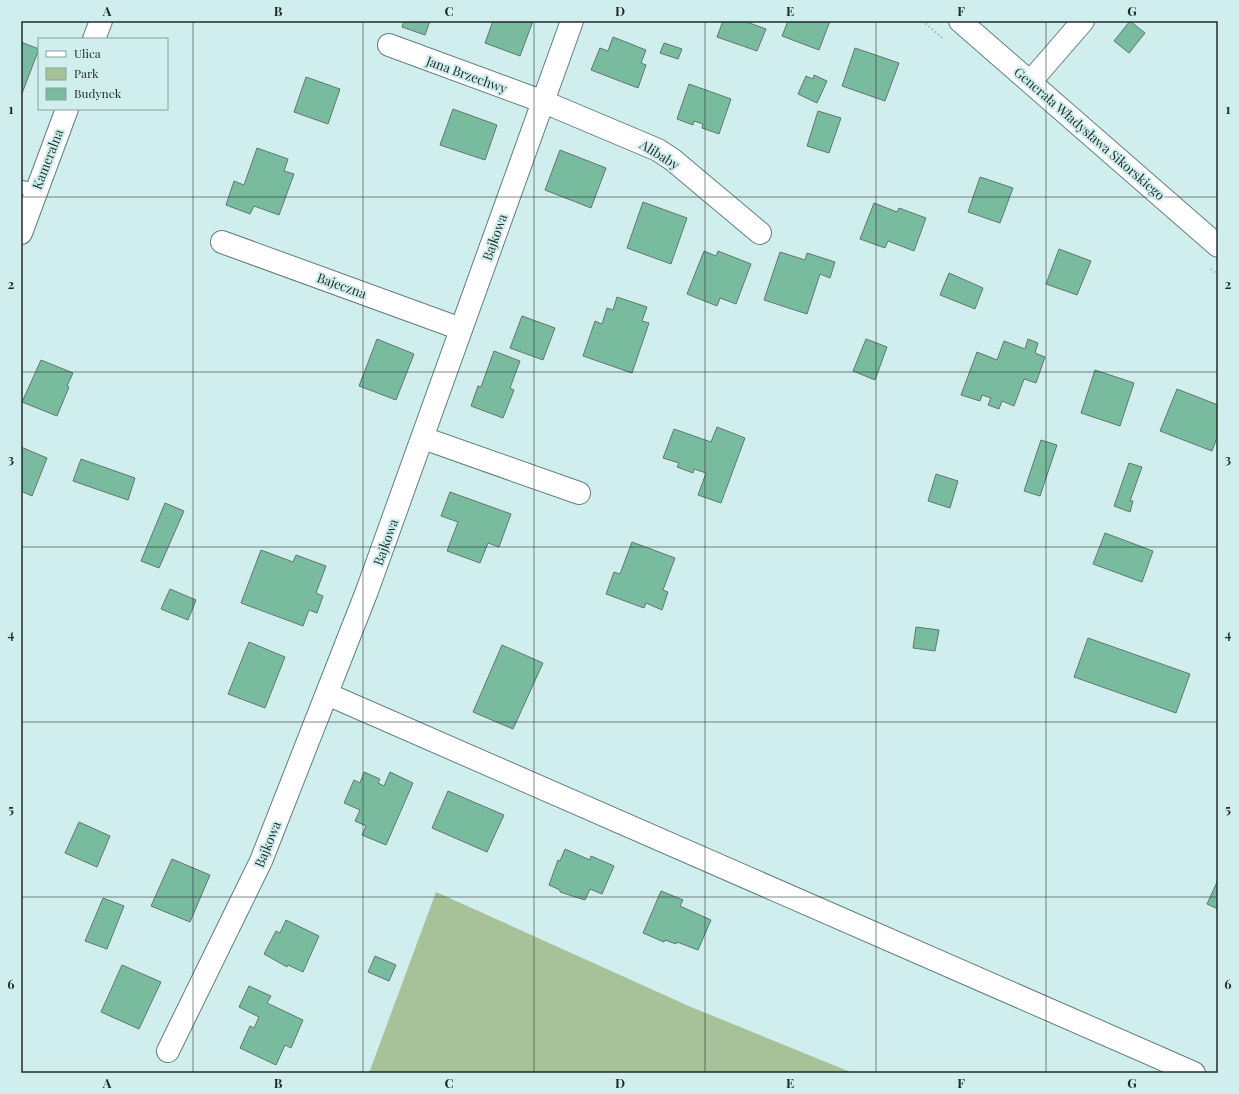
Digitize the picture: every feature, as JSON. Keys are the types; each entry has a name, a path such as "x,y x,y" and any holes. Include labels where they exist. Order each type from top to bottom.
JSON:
{"street":[{"path":"94,38 101,21"},
{"name":"Bajkowa","path":"168,1051 261,861 327,694 367,591 423,438 572,21"},
{"name":"Generała Władysława Sikorskiego","path":"960,21 1032,81 1218,246"},
{"path":"1032,81 1083,21"},
{"name":"Jana Brzechwy","path":"389,46 544,102"},
{"name":"Alibaby","path":"544,102 658,150 673,160 760,233"},
{"name":"Kameralna","path":"21,233 28,189 67,110"},
{"name":"Bajeczna","path":"222,242 462,329"},
{"path":"423,438 579,493"},
{"path":"327,694 1194,1073"}],"green space":[{"path":"436,892 691,1007 853,1073 369,1073"}],"building":[{"path":"404,21 430,21 425,35 402,27"},
{"path":"493,21 533,21 520,56 485,43"},
{"path":"723,21 744,21 766,29 757,51 717,37"},
{"path":"788,21 830,21 819,50 782,36"},
{"path":"1130,21 1145,33 1129,53 1114,41"},
{"path":"613,37 646,50 641,63 646,65 638,88 591,70 600,48 608,51"},
{"path":"21,42 38,49 38,52 21,96"},
{"path":"664,43 682,49 678,59 660,53"},
{"path":"855,48 899,63 885,101 842,86"},
{"path":"814,75 827,81 817,103 798,94 806,76 813,79"},
{"path":"306,77 340,89 328,124 294,112"},
{"path":"689,84 731,99 719,134 702,128 703,124 694,121 693,125 677,119"},
{"path":"453,109 497,125 485,160 440,145"},
{"path":"818,111 841,118 829,153 807,146"},
{"path":"257,148 288,159 284,171 294,174 279,215 254,206 250,214 226,205 234,181 244,185"},
{"path":"560,150 606,168 591,208 545,190"},
{"path":"980,177 1013,188 1000,223 968,212"},
{"path":"643,202 687,218 671,264 627,248"},
{"path":"874,203 897,212 899,208 926,218 914,251 888,241 885,248 860,239"},
{"path":"1059,249 1091,261 1077,295 1046,284"},
{"path":"704,251 716,256 718,251 751,264 736,304 720,298 717,306 687,294"},
{"path":"780,252 805,260 807,253 835,262 830,278 820,274 807,314 764,300"},
{"path":"949,273 983,288 975,309 940,295"},
{"path":"617,297 647,307 642,321 649,323 632,373 583,356 595,321 602,324 607,308 613,310"},
{"path":"522,316 555,328 543,360 510,348"},
{"path":"377,339 414,354 396,400 359,386"},
{"path":"866,339 887,347 875,380 853,371"},
{"path":"1028,339 1038,343 1035,353 1045,357 1036,383 1024,379 1014,406 1002,401 999,409 988,405 991,398 982,395 980,401 961,395 977,352 997,360 1004,341 1025,349"},
{"path":"494,351 520,361 510,388 514,390 503,418 471,406 478,386 481,387"},
{"path":"41,360 73,373 57,416 22,402"},
{"path":"1095,370 1134,383 1120,426 1081,413"},
{"path":"1177,389 1218,405 1218,435 1212,451 1160,431"},
{"path":"717,427 745,438 721,503 698,495 706,473 694,469 693,473 677,467 679,463 663,458 674,429 711,442"},
{"path":"1041,440 1057,445 1040,496 1024,491"},
{"path":"21,447 47,458 32,496 21,491"},
{"path":"81,459 135,478 128,500 73,481"},
{"path":"1129,463 1142,467 1130,501 1133,501 1130,512 1114,506"},
{"path":"936,474 958,481 950,508 928,501"},
{"path":"450,492 511,514 499,547 488,543 480,563 447,551 458,522 441,516"},
{"path":"165,503 184,511 159,568 141,561"},
{"path":"1105,533 1153,551 1142,582 1093,564"},
{"path":"632,542 675,558 663,590 668,592 662,610 646,603 644,608 606,594 614,572 620,574"},
{"path":"261,550 293,562 296,555 326,566 316,593 323,596 317,613 309,610 303,626 241,603"},
{"path":"170,589 196,600 188,620 161,609"},
{"path":"916,627 939,630 935,651 913,648"},
{"path":"1088,638 1190,674 1176,713 1074,677"},
{"path":"249,642 285,657 265,708 228,694"},
{"path":"502,645 543,663 513,729 473,712"},
{"path":"364,772 380,779 378,783 384,786 390,772 413,783 386,845 362,835 366,826 355,821 360,810 344,803 354,780 360,783"},
{"path":"448,791 504,815 487,852 432,828"},
{"path":"79,822 110,836 97,867 65,853"},
{"path":"565,849 590,860 591,856 614,866 602,894 590,889 585,900 560,892 560,890 549,885 558,860 560,861"},
{"path":"172,859 210,875 190,922 151,906"},
{"path":"1218,880 1218,909 1207,904"},
{"path":"661,891 683,900 680,906 711,920 698,950 677,942 676,944 665,940 664,942 643,933"},
{"path":"103,898 124,906 107,949 85,941"},
{"path":"286,920 319,936 303,972 288,965 287,967 264,954 276,931 280,933"},
{"path":"375,956 396,965 389,981 368,972"},
{"path":"122,965 161,982 139,1029 101,1012"},
{"path":"249,986 271,996 267,1003 303,1020 291,1048 285,1045 276,1065 240,1048 250,1026 254,1028 259,1017 239,1007"}]}
